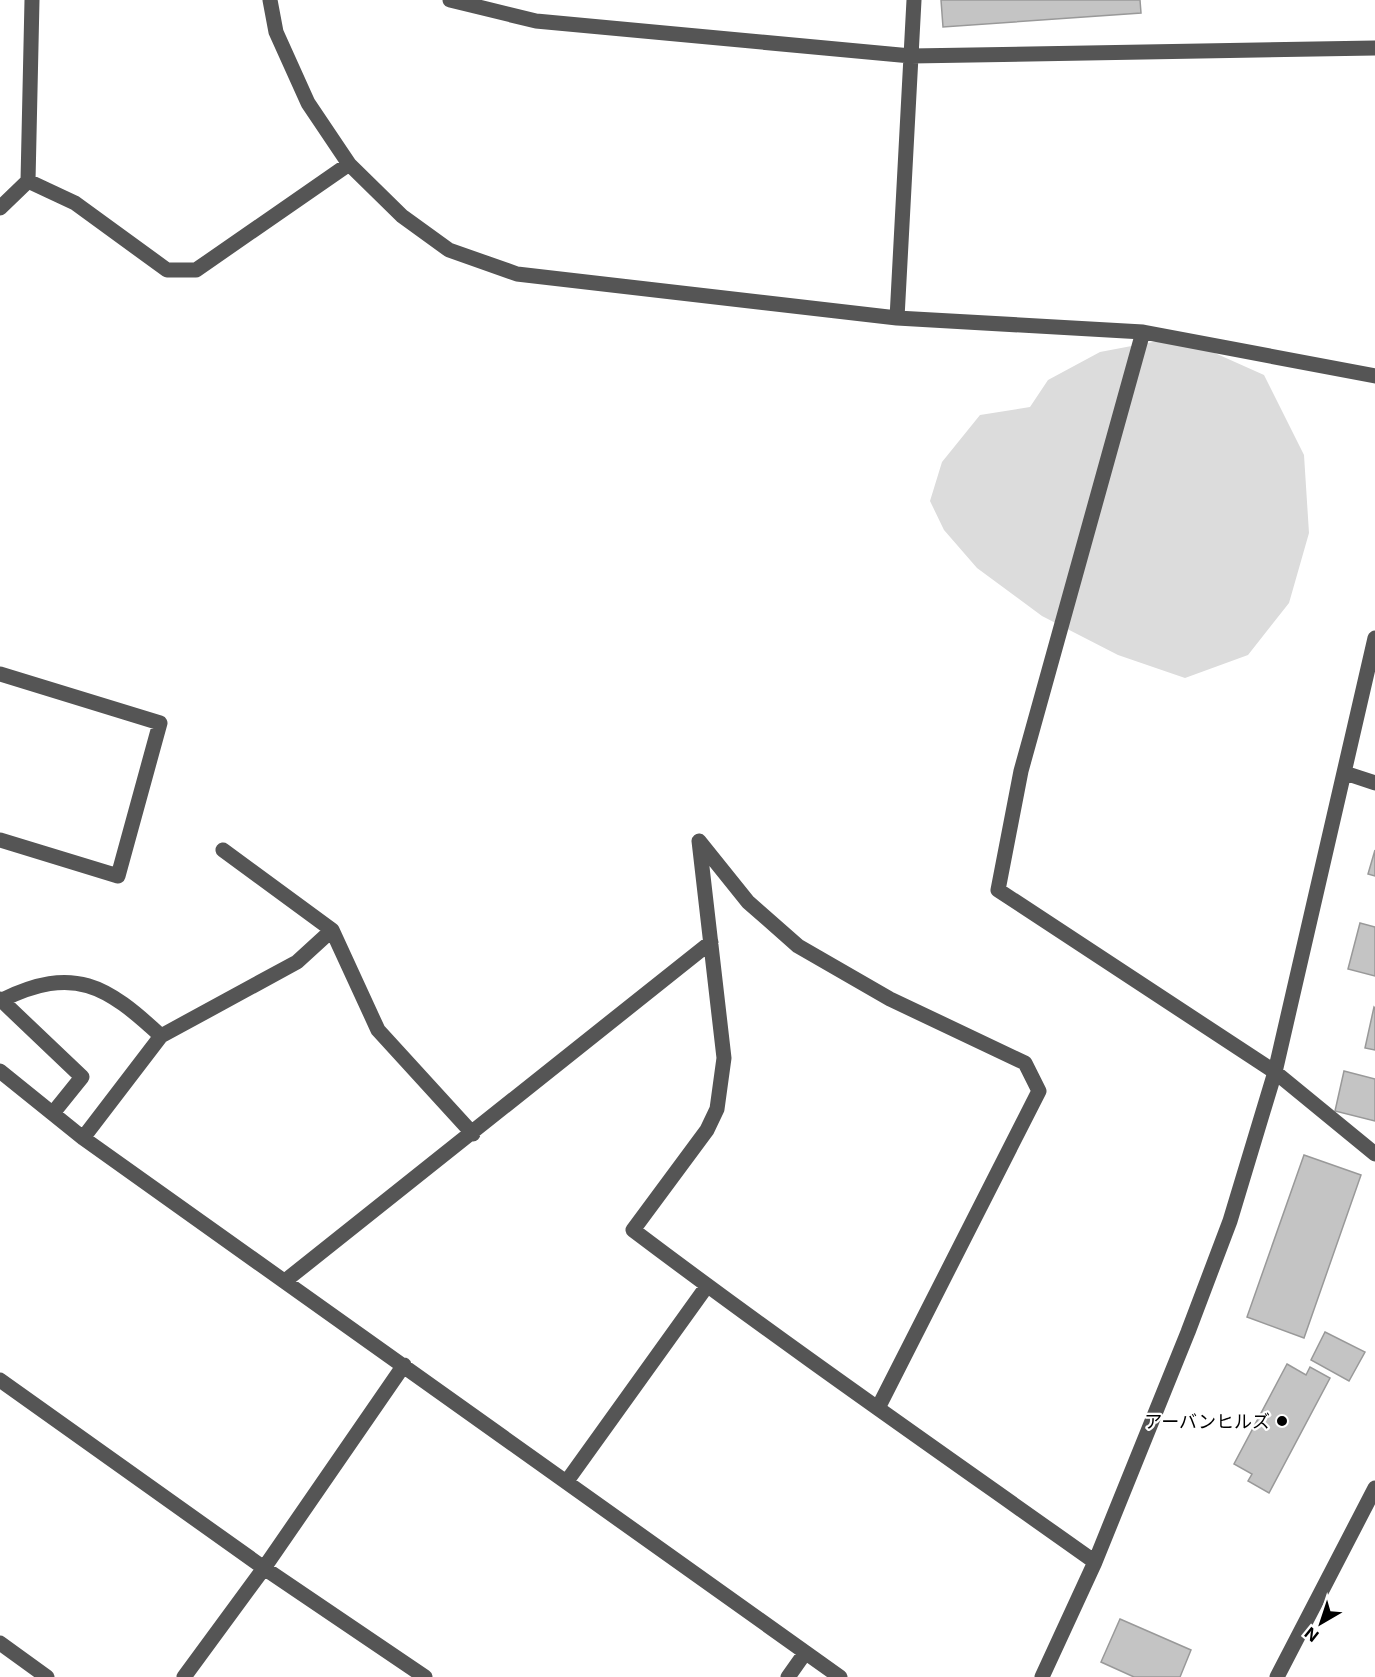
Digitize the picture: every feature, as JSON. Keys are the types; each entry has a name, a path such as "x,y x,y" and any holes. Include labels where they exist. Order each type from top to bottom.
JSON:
{"street":[{"path":"0,208 28,181 32,0"},
{"path":"270,0 276,32 308,103 349,164 402,216 449,249 517,274 897,318 1143,332 1375,376"},
{"path":"450,0 536,21 911,56 1375,48"},
{"path":"897,318 914,0"},
{"path":"28,181 75,203 167,270 196,270 349,164"},
{"path":"1143,332 1021,771 998,891 1275,1072 1375,1154"},
{"path":"1042,1677 1095,1562 1226,1232 1275,1072 1375,638"},
{"path":"0,674 160,723 118,876 0,840"},
{"path":"1345,773 1375,783"},
{"path":"878,1408 1039,1091 1025,1063 890,999 798,946 748,902 699,841 724,1058 717,1109 707,1130 633,1230 707,1286 878,1408 1095,1562"},
{"path":"223,850 332,930 378,1030 473,1134"},
{"path":"83,1138 161,1036 297,962 332,930"},
{"path":"285,1281 473,1134 711,942"},
{"path":"53,1113 82,1077 1,1000 26,988 57,981 92,986 126,1004 161,1036"},
{"path":"0,1071 83,1138 840,1677"},
{"path":"567,1481 707,1286"},
{"path":"184,1677 264,1568 404,1365"},
{"path":"0,1380 264,1568 425,1677"},
{"path":"1277,1677 1375,1488"},
{"path":"0,1643 47,1677"},
{"path":"788,1677 805,1653"}],"shaded area":[{"path":"1179,337 1264,375 1304,455 1309,533 1289,603 1248,655 1185,678 1118,655 1042,616 977,568 944,530 930,501 942,462 980,415 1030,407 1048,380 1100,352"}],"building":[{"path":"941,0 1140,0 1141,13 943,27"},
{"path":"1375,850 1375,876 1368,874"},
{"path":"1360,923 1375,927 1375,976 1348,969"},
{"path":"1375,1008 1375,1050 1365,1048"},
{"path":"1344,1071 1375,1079 1375,1121 1335,1111"},
{"path":"1304,1155 1361,1175 1304,1338 1247,1317"},
{"path":"1325,1332 1365,1352 1349,1381 1311,1360"},
{"name":"アーバンヒルズ","path":"1287,1364 1306,1375 1310,1367 1330,1378 1269,1493 1248,1481 1252,1474 1234,1464"},
{"path":"1120,1619 1191,1650 1180,1677 1134,1677 1101,1662"}],"place":[{"name":"アーバンヒルズ","path":"1282,1421"}]}
